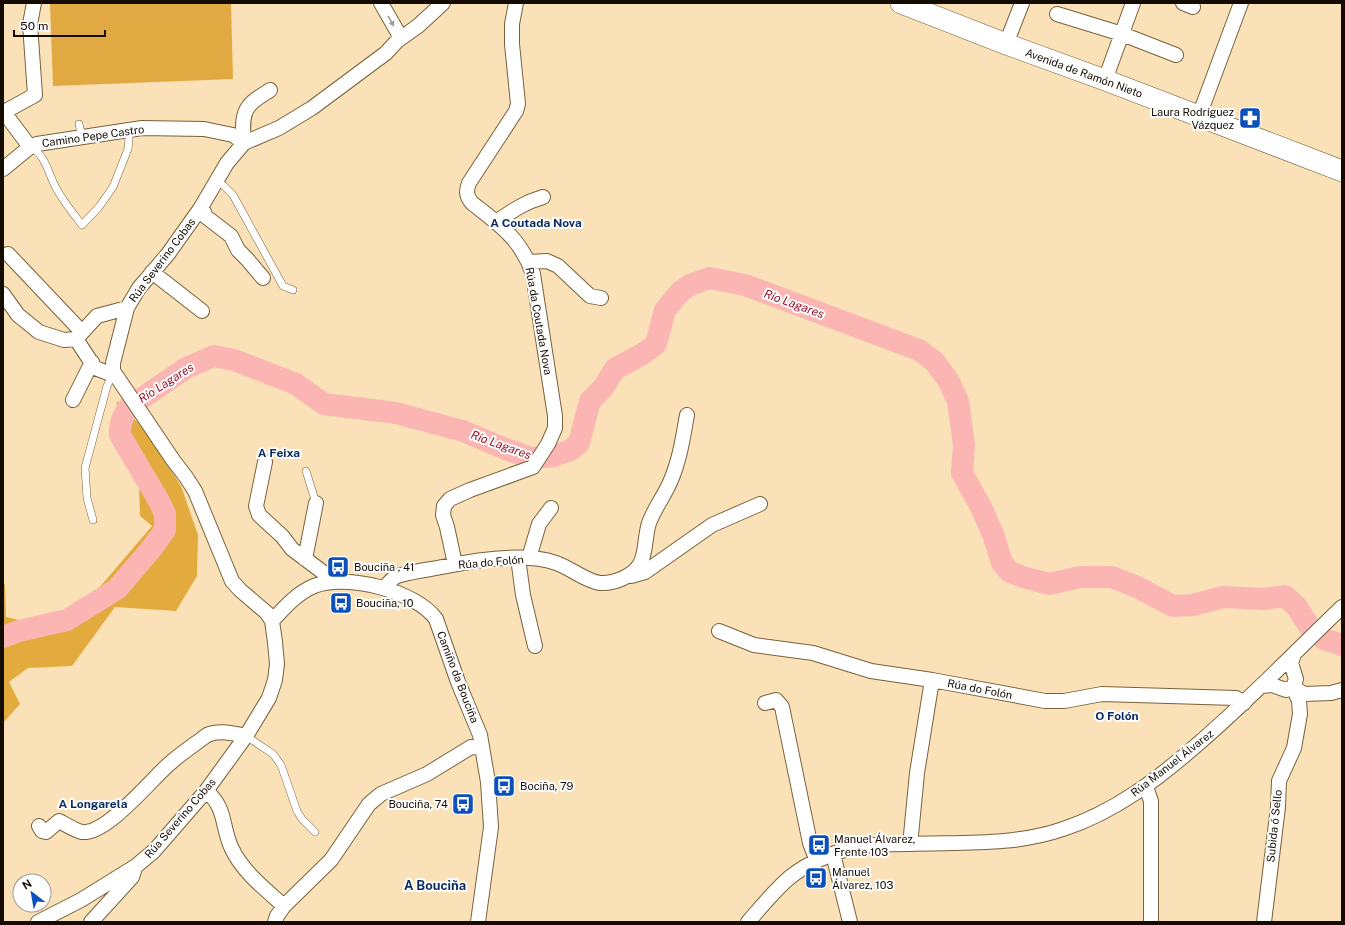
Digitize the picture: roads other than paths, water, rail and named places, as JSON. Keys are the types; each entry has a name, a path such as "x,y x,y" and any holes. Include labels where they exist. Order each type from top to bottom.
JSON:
{"main road":[{"name":"Avenida de Ramón Nieto","path":"902,3 1006,44 1105,80 1342,171"}],"street":[{"name":"Camino Pepe Castro","path":"34,3 30,24 34,95 4,112 30,147 81,131 127,130 142,128 204,129 233,135 244,143"},
{"path":"381,3 401,38"},
{"name":"Rúa Severino Cobas","path":"115,373 113,363 127,308 139,288 168,254 200,209 227,163 244,143 279,128 312,108 386,53 401,38 418,26 443,3"},
{"name":"Rúa da Coutada Nova","path":"455,564 443,515 444,506 450,499 470,490 533,467 548,444 555,428 555,416 533,274 529,262 512,237 468,199 466,191 469,183 516,111 518,104 512,44 512,24 516,3"},
{"path":"1006,44 1022,3"},
{"path":"1105,80 1133,3"},
{"path":"1199,116 1241,3"},
{"path":"1057,14 1122,34 1176,55"},
{"path":"244,143 243,131 245,111 250,105 270,90"},
{"path":"3,169 30,147"},
{"path":"496,222 517,207 543,197"},
{"path":"200,209 204,212 205,216 224,229 231,236 238,250 263,278"},
{"path":"8,254 79,336 96,368 108,373 115,373 195,491 232,581 240,590 267,613 272,621"},
{"path":"529,262 547,261 558,266 590,296 601,298"},
{"path":"152,272 202,311"},
{"path":"3,294 18,315 39,332 64,340 79,336 97,316 127,308"},
{"path":"73,400 92,362"},
{"name":"Rúa do Folón","path":"623,578 634,571 640,564 650,521 677,464 687,415"},
{"path":"265,462 256,506 259,515 282,536 292,549 324,573 329,582"},
{"path":"305,559 316,503"},
{"name":"Rúa do Folón","path":"384,588 396,577 455,564 497,559 523,558 556,563 591,580 601,583 612,582 645,572 712,525 760,504"},
{"path":"535,646 523,595 523,558 540,524 552,508"},
{"name":"Camiño da Bouciña","path":"272,621 302,593 315,586 329,582 359,583 384,588 419,604 430,611 436,619 458,682 480,735 488,782 491,827 478,922"},
{"name":"Rúa Manuel Álvarez","path":"748,922 789,878 817,861 833,854 853,848 1022,839 1062,830 1100,814 1146,787 1181,759 1244,703 1342,607"},
{"name":"Rúa Severino Cobas","path":"38,922 81,900 136,866 154,851 206,791 246,736 268,698 275,680 277,664 272,621"},
{"name":"Rúa do Folón","path":"719,631 754,645 813,653 871,671 932,680 1045,702 1064,701 1102,694 1236,698 1244,703"},
{"path":"1294,654 1291,663 1296,679 1294,687"},
{"path":"1278,686 1275,679 1276,671 1286,669 1293,671"},
{"path":"912,844 911,835 917,773 932,680"},
{"path":"1262,686 1278,686 1286,690 1294,687"},
{"path":"1294,687 1304,694 1331,693 1342,690"},
{"name":"Subida ó Sello","path":"1264,922 1278,807 1279,781 1294,748 1300,714 1299,701 1294,687"},
{"path":"765,703 776,700 782,707 810,843 817,861"},
{"path":"39,826 42,831 46,832 59,821 82,832 96,829 120,812 135,799 167,766 206,735 214,732 221,732 246,736"},
{"path":"275,922 284,906 330,860 369,804 380,794 427,774 471,747 482,748"},
{"path":"1146,787 1151,801 1152,922"},
{"path":"206,791 220,806 231,847 237,858 247,872 284,906"},
{"path":"833,854 850,922"},
{"path":"91,922 132,877 136,866"}],"lane":[{"path":"30,147 37,150 42,157 55,186 67,206 82,225 99,207 113,187 128,149 129,138 127,130"},
{"path":"216,181 224,186 233,195 283,286 293,290"},
{"path":"94,520 87,498 85,468 107,386 115,373"},
{"path":"306,471 316,503"},
{"path":"246,736 273,754 281,765 297,811 302,819 315,832"}],"waterway":[{"name":"Río Lagares","path":"3,637 19,631 67,620 117,589 152,548 165,530 165,514 159,501 120,435 120,427 123,417 129,407 186,368 214,356 234,360 296,384 324,404 396,413 463,431 531,458 554,456 571,450 579,443 590,401 603,388 615,369 644,353 656,344 665,310 680,292 690,285 709,278 745,285 919,350 934,361 948,380 958,401 964,445 962,473 981,507 993,534 1002,563 1010,572 1049,584 1080,577 1112,577 1137,587 1173,606 1193,605 1223,597 1264,599 1285,596 1296,606 1309,626"},
{"name":"Río Lagares","path":"1324,639 1342,645"}],"place":[{"name":"Laura Rodríguez Vázquez","path":"1250,118"},
{"name":"Bouciña , 41","path":"338,567"},
{"name":"Bouciña, 10","path":"341,603"},
{"name":"Bociña, 79","path":"504,786"},
{"name":"Bouciña, 74","path":"463,804"},
{"name":"Manuel Álvarez, Frente 103","path":"819,845"},
{"name":"Manuel Álvarez, 103","path":"816,878"}],"district":[{"name":"A Coutada Nova","path":"536,223"},
{"name":"A Feixa","path":"279,453"},
{"name":"O Folón","path":"1117,716"},
{"name":"A Longarela","path":"93,804"},
{"name":"A Bouciña","path":"435,885"}]}
